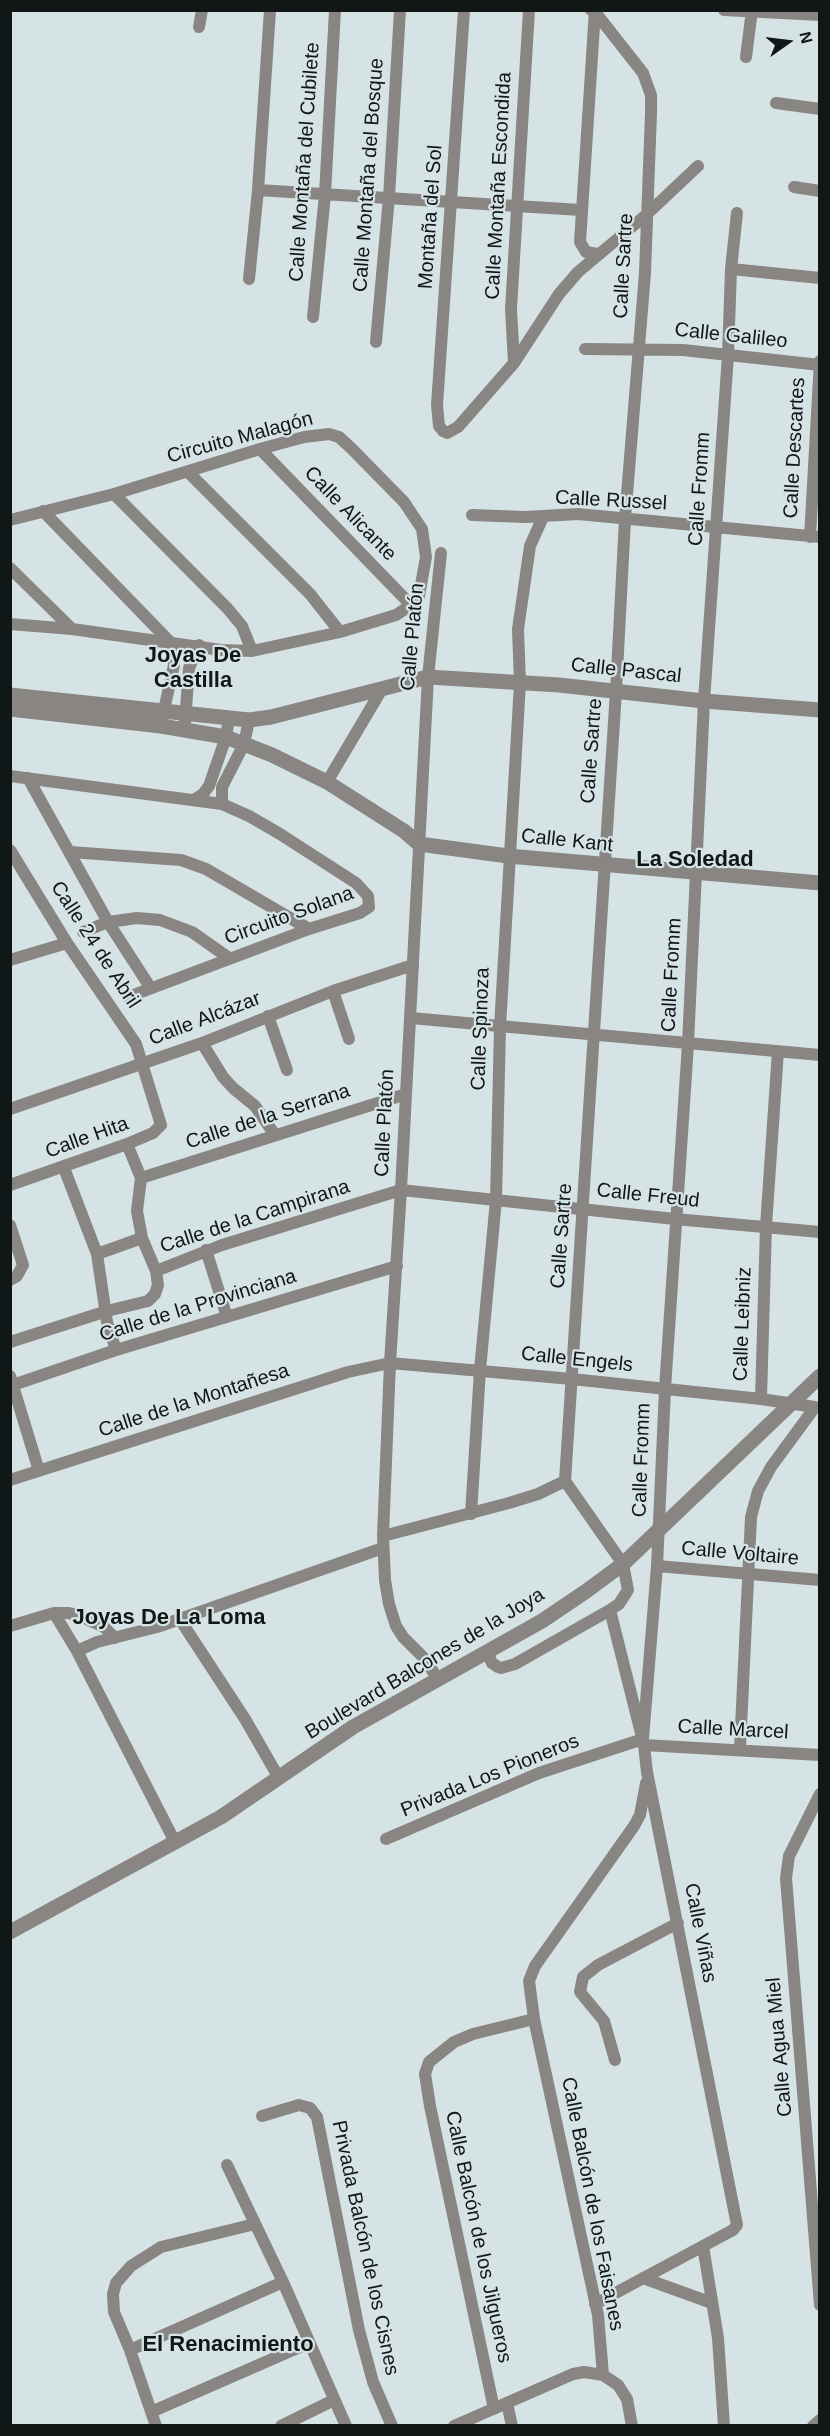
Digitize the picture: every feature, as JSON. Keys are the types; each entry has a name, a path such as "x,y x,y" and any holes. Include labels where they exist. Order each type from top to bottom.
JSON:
{"street":[{"path":"200,27 202,10"},
{"path":"249,279 258,190 270,10"},
{"name":"Calle Montaña del Cubilete","path":"313,317 325,194 335,10"},
{"name":"Calle Montaña del Bosque","path":"376,342 389,197 400,10"},
{"name":"Montaña del Sol","path":"464,10 439,382 439,426 447,432 458,427 514,363"},
{"name":"Calle Montaña Escondida","path":"514,363 510,318 529,10"},
{"path":"724,10 819,15"},
{"path":"594,11 580,242 586,252 598,254"},
{"name":"Calle Sartre","path":"566,1481 625,519 645,273 651,113 648,83 594,11"},
{"path":"746,57 752,12"},
{"path":"776,103 819,109"},
{"path":"514,363 559,294 578,272 646,215 698,166"},
{"path":"794,187 819,191"},
{"path":"258,190 581,210"},
{"name":"Calle Fromm","path":"643,1742 657,1566 664,1389 688,1044 704,701 728,355 731,269 737,213"},
{"path":"731,269 819,279"},
{"name":"Calle Galileo","path":"585,349 683,350 819,363"},
{"name":"Calle Descartes","path":"815,537 819,363"},
{"name":"Circuito Malagón","path":"10,520 114,494 304,437 329,434 339,437 404,502 422,529 426,557 423,578 419,596 411,605"},
{"name":"Calle Alicante","path":"260,449 411,605"},
{"path":"188,472 310,594 340,632"},
{"path":"114,494 228,609 242,626 252,651"},
{"path":"43,511 170,642 174,665 160,726"},
{"name":"Calle Russel","path":"472,514 543,517 578,514 815,537"},
{"name":"Calle Spinoza","path":"525,517 530,546"},
{"name":"Calle Spinoza","path":"471,1514 480,1370 496,1200 500,1027 508,856 520,683 518,629 530,546 543,517"},
{"name":"Calle Platón","path":"438,1678 396,1626 389,1604 383,1542 390,1363 411,1018 428,677 441,553"},
{"path":"10,568 72,629"},
{"path":"10,624 72,629 222,650 252,651 340,632 396,615 411,605"},
{"path":"184,729 189,668 199,645"},
{"name":"Calle Pascal","path":"10,695 249,720 272,717 428,677 616,691 819,710"},
{"path":"327,782 382,689"},
{"path":"10,709 184,729 226,737 327,782 404,831 419,844"},
{"path":"195,798 203,794 209,786 226,737 229,719"},
{"path":"222,804 222,787 244,744 249,720"},
{"name":"Circuito Solana","path":"10,776 195,798 222,804 280,834 348,877 364,889 370,902 366,910 229,958 173,981 150,987 128,998"},
{"path":"28,778 108,922 150,987"},
{"name":"Calle Kant","path":"419,844 603,866 819,883"},
{"name":"Calle 24 de Abril","path":"10,850 67,943 136,1044 159,1113"},
{"path":"70,852 182,860 206,869 309,929"},
{"path":"83,932 108,922 137,918 160,920 192,932 229,958"},
{"path":"10,960 67,943"},
{"name":"Calle Alcázar","path":"10,1109 202,1043 333,991 413,964"},
{"path":"333,991 349,1040"},
{"path":"268,1016 287,1070"},
{"path":"411,1018 819,1055"},
{"path":"202,1043 224,1077 233,1088 255,1106 275,1135"},
{"name":"Calle Leibniz","path":"778,1051 766,1226 761,1399 817,1408"},
{"name":"Calle de la Serrana","path":"141,1178 406,1094"},
{"name":"Calle Hita","path":"10,1185 128,1144 159,1129 161,1125 159,1113"},
{"path":"128,1144 141,1178 137,1211 142,1238 156,1271"},
{"path":"64,1168 97,1254 107,1322 116,1350"},
{"name":"Calle Freud","path":"401,1190 819,1232"},
{"name":"Calle de la Campirana","path":"10,1342 107,1311 148,1301 155,1294 158,1285 156,1271 206,1250 401,1190"},
{"path":"10,1225 23,1264 18,1276 10,1280"},
{"path":"97,1254 142,1238"},
{"path":"206,1250 227,1317"},
{"name":"Calle de la Provinciana","path":"11,1382 397,1266"},
{"name":"Calle Engels","path":"390,1363 761,1399"},
{"name":"Calle de la Montañesa","path":"10,1480 348,1372 390,1363"},
{"name":"Boulevard Balcones de la Joya","path":"10,1932 235,1809 353,1727 542,1621 623,1564 819,1376"},
{"path":"11,1382 39,1470"},
{"name":"Calle Leibniz","path":"740,1748 751,1517 758,1491 771,1467 817,1408"},
{"path":"76,1651 141,1632 383,1542 538,1494 566,1481 623,1564 628,1590 619,1604 610,1610 508,1667 498,1667 492,1663 487,1652"},
{"name":"Calle Voltaire","path":"657,1566 819,1580"},
{"name":"Calle Viñas","path":"595,2304 733,2230 737,2222 647,1772 643,1742 610,1610"},
{"path":"10,1626 54,1613 78,1615 104,1627 116,1638"},
{"path":"54,1613 175,1842"},
{"path":"179,1618 245,1719 279,1778"},
{"name":"Calle Marcel","path":"643,1742 819,1755"},
{"name":"Privada Los Pioneros","path":"386,1839 539,1773 643,1742"},
{"name":"Calle Balcón de los Faisanes","path":"603,2375 598,2315 534,2019 529,1981 530,1973 640,1815 647,1772"},
{"name":"Calle Agua Miel","path":"819,1794 789,1856 786,1878 819,2305"},
{"path":"615,2060 604,2021 580,1992 583,1977 598,1965 678,1923"},
{"name":"Calle Balcón de los Jilgueros","path":"494,2409 425,2074 426,2067 435,2055 454,2042 473,2034 534,2019"},
{"name":"Privada Balcón de los Cisnes","path":"262,2116 299,2104 314,2112 319,2123 358,2330 373,2382 392,2426"},
{"path":"227,2166 283,2282 346,2426"},
{"path":"156,2426 130,2350 118,2327 112,2302 116,2283 143,2256 174,2242 255,2223"},
{"path":"703,2246 718,2338 724,2426"},
{"path":"643,2278 712,2303"},
{"path":"130,2350 283,2282"},
{"path":"151,2412 309,2343"},
{"path":"454,2426 573,2374 584,2372 603,2375 618,2385 624,2393 632,2426"},
{"path":"280,2426 334,2400"},
{"path":"507,2403 512,2426"},
{"path":"813,2426 819,2420"}],"district":[{"name":"Joyas De Castilla","path":"193,668"},
{"name":"La Soledad","path":"695,860"},
{"name":"Joyas De La Loma","path":"169,1618"},
{"name":"El Renacimiento","path":"228,2345"}]}
